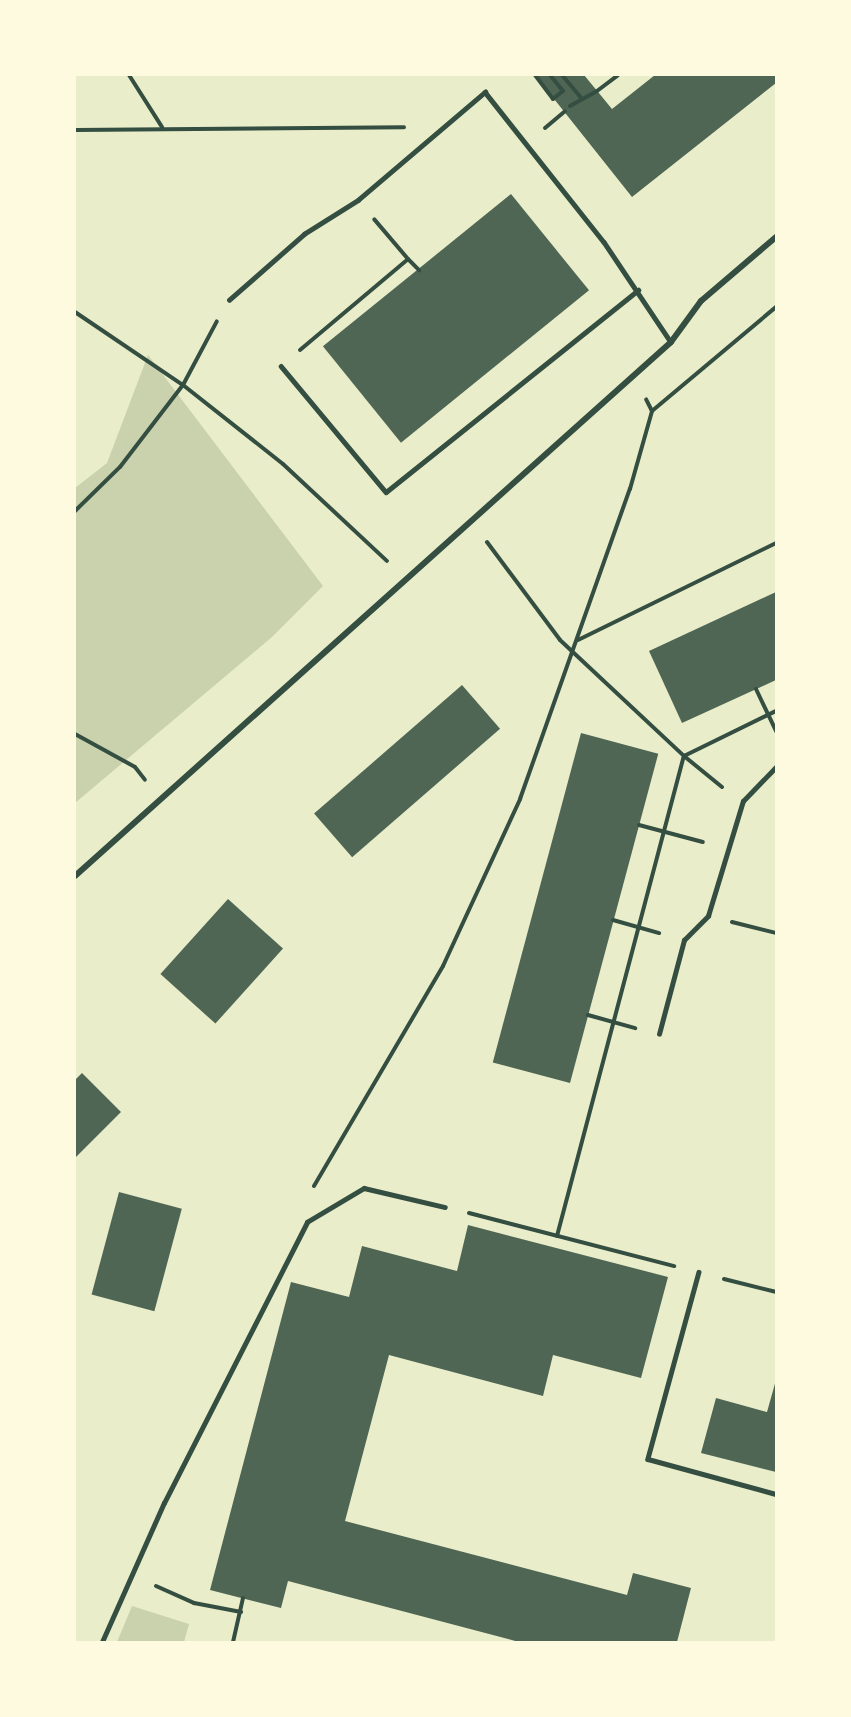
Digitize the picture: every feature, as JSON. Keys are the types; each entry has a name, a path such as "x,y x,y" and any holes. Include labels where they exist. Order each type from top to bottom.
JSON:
{"street":[{"path":"75,876 472,523 671,342 701,301 776,237"}],"lane":[{"path":"229,300 304,234 358,200 485,92 604,242 671,342"},
{"path":"281,366 386,492 638,290"},
{"path":"659,1034 684,940 708,916 743,801 776,767"},
{"path":"102,1642 169,1492 307,1222 364,1188 445,1207"},
{"path":"699,1272 648,1460 776,1494"}],"path":[{"path":"129,75 162,127"},
{"path":"535,75 553,99 562,91 550,75"},
{"path":"562,75 581,99"},
{"path":"570,106 597,91 618,75"},
{"path":"75,130 162,127 257,129 407,127"},
{"path":"358,200 419,270"},
{"path":"281,366 408,259"},
{"path":"75,511 120,467 183,385 229,300"},
{"path":"307,1222 315,1182 443,966 520,799 574,654 630,489 652,411 776,307"},
{"path":"75,312 183,385 283,464 407,580"},
{"path":"633,376 652,411"},
{"path":"472,523 560,640 684,756 743,801"},
{"path":"577,640 776,543"},
{"path":"756,689 776,731"},
{"path":"557,1236 684,756 776,711"},
{"path":"75,734 135,767 161,799"},
{"path":"639,825 692,839"},
{"path":"708,916 776,933"},
{"path":"613,920 666,935"},
{"path":"588,1015 641,1029"},
{"path":"445,1207 776,1292"},
{"path":"132,1575 194,1603 241,1612"},
{"path":"233,1642 243,1598"}],"green space":[{"path":"148,355 323,586 272,637 75,803 75,488 107,463"},
{"path":"132,1606 189,1624 184,1642 117,1642"}],"building":[{"path":"535,75 584,75 612,109 655,75 776,75 776,83 632,197"},
{"path":"511,194 589,290 401,443 323,346"},
{"path":"776,592 776,680 682,723 649,651"},
{"path":"462,685 500,729 352,857 314,814"},
{"path":"581,733 658,754 570,1083 493,1062"},
{"path":"228,899 283,949 215,1024 160,974"},
{"path":"82,1073 121,1112 75,1158 75,1080"},
{"path":"119,1192 182,1209 154,1311 92,1294"},
{"path":"468,1225 668,1277 641,1378 553,1355 543,1396 389,1355 345,1521 627,1595 633,1573 691,1588 677,1642 519,1642 288,1581 281,1608 210,1590 291,1282 349,1297 362,1246 457,1271"},
{"path":"776,1380 776,1472 701,1453 716,1398 767,1412"}]}
